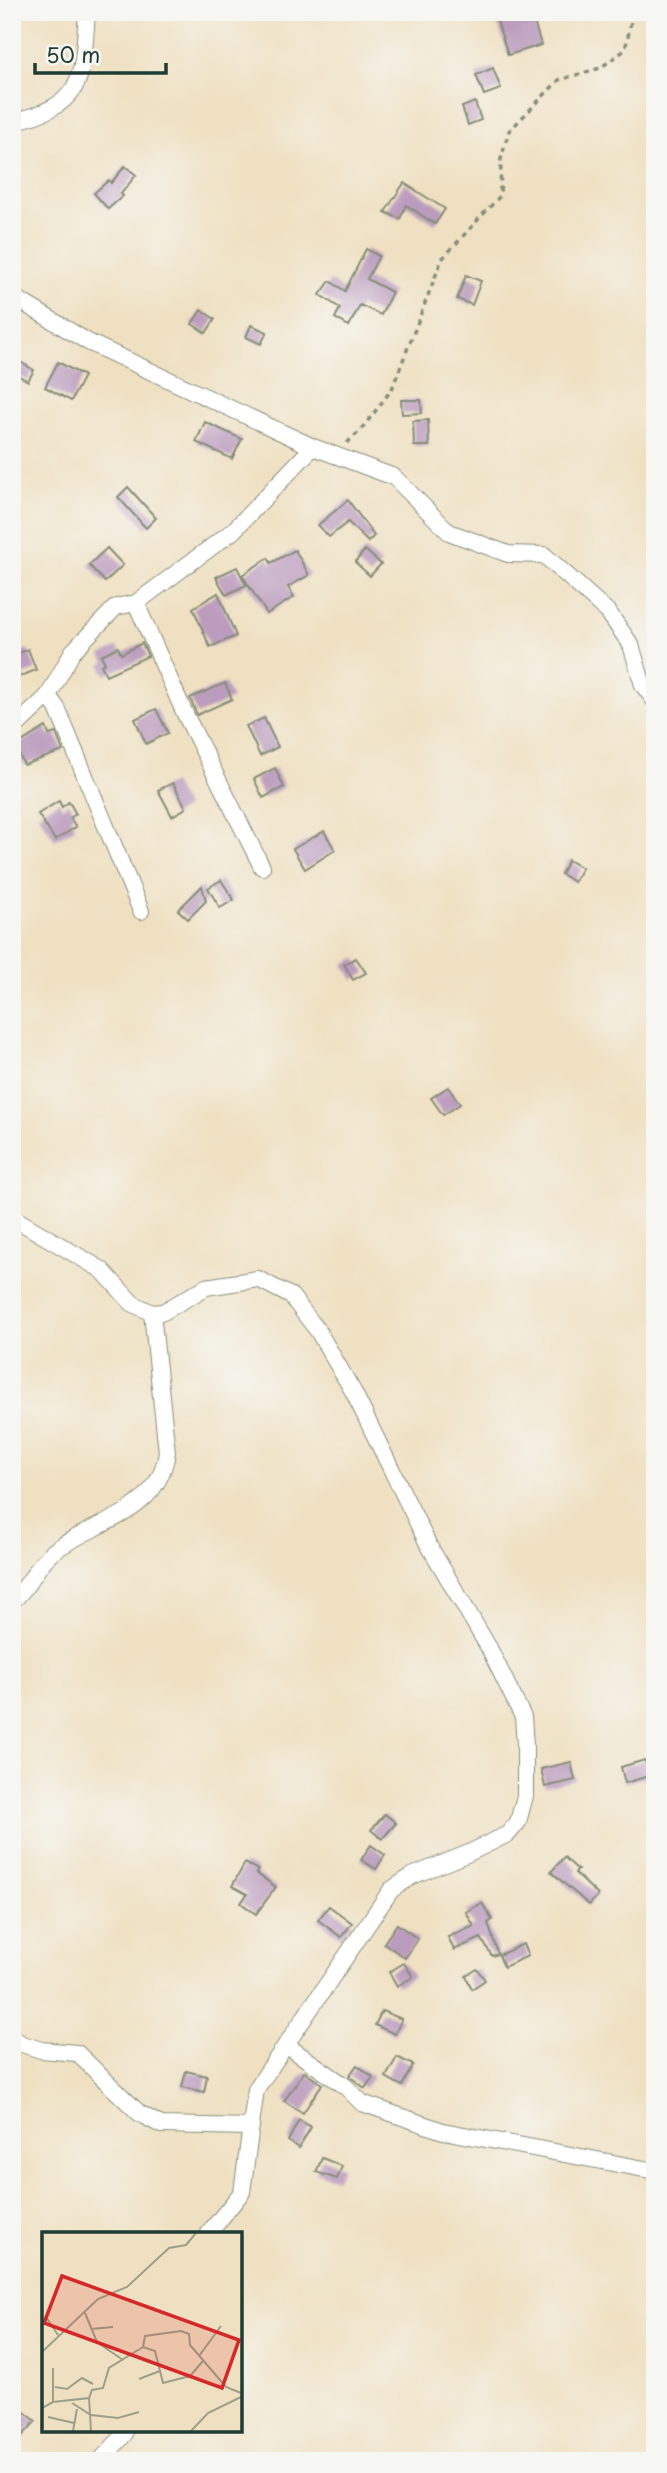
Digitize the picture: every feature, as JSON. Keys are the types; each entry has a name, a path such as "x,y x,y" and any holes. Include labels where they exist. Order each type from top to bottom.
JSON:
{"street":[{"path":"12,122 64,102 83,72 87,12"},
{"path":"12,296 89,342 313,447 394,477 449,532 508,554 544,555 608,611 631,645 643,685 655,701"},
{"path":"12,730 48,696 73,651 116,607 136,603 233,531 313,447"},
{"path":"136,603 185,714 262,867"},
{"path":"48,696 57,708 141,911"},
{"path":"12,1217 102,1270 132,1303 152,1313 163,1312 206,1287 258,1279 290,1296 318,1331 354,1393 428,1544 489,1648 523,1717 525,1796 518,1822 508,1833 469,1853 412,1876 391,1890 256,2090 242,2192 210,2232"},
{"path":"12,1601 30,1583 52,1552 133,1507 158,1486 164,1472 167,1452 152,1313"},
{"path":"12,2037 22,2044 41,2050 77,2053 139,2113 161,2125 250,2127"},
{"path":"286,2045 345,2086 362,2103 443,2132 655,2171"},
{"path":"100,2461 124,2431"}],"path":[{"path":"335,453 361,430 392,389 442,259 500,196 501,159 509,131 559,80 600,68 625,50 633,12"}],"building":[{"path":"531,12 541,45 508,55 497,21"},
{"path":"493,68 501,89 484,95 476,75"},
{"path":"475,102 481,120 468,125 462,107"},
{"path":"125,166 136,175 121,194 123,196 108,209 94,193 109,180 111,183"},
{"path":"404,183 445,209 435,224 406,205 400,219 385,212"},
{"path":"366,249 379,256 367,279 392,292 381,315 360,305 349,326 335,318 340,308 320,295 330,281 345,291"},
{"path":"466,275 481,281 472,305 457,299"},
{"path":"201,310 215,319 206,333 192,324"},
{"path":"251,325 267,332 261,344 246,337"},
{"path":"12,357 34,370 28,381 12,372"},
{"path":"58,362 84,376 71,401 45,387"},
{"path":"401,400 421,400 422,413 402,414"},
{"path":"428,420 429,446 414,446 413,421"},
{"path":"205,422 242,439 232,459 196,442"},
{"path":"128,487 156,518 146,528 118,497"},
{"path":"348,500 374,536 368,542 348,522 329,537 318,525"},
{"path":"107,548 123,565 105,582 89,565"},
{"path":"295,550 309,575 288,587 294,597 267,614 242,575 268,558 271,563"},
{"path":"365,550 381,564 370,576 355,562"},
{"path":"237,567 246,585 226,595 216,577"},
{"path":"218,593 236,636 210,647 193,608"},
{"path":"142,643 148,656 106,675 101,665 105,663 101,655 118,647 121,654"},
{"path":"28,649 36,670 16,678 12,656"},
{"path":"225,683 232,699 197,715 190,698"},
{"path":"156,709 168,733 146,744 135,719"},
{"path":"264,718 278,747 260,756 246,726"},
{"path":"46,727 49,735 56,733 63,751 24,765 15,746"},
{"path":"275,768 284,787 263,798 254,779"},
{"path":"173,783 186,808 172,816 158,790"},
{"path":"59,801 62,807 69,802 76,814 70,818 76,827 55,840 38,814"},
{"path":"324,831 335,850 305,869 293,849"},
{"path":"568,860 582,868 574,882 561,874"},
{"path":"221,880 234,900 220,908 208,888"},
{"path":"202,886 206,901 188,919 178,910"},
{"path":"356,958 366,973 353,980 344,964"},
{"path":"448,1087 460,1104 443,1115 431,1098"},
{"path":"645,1760 649,1776 625,1783 621,1767"},
{"path":"571,1762 575,1780 545,1787 541,1769"},
{"path":"385,1814 396,1823 382,1839 371,1830"},
{"path":"371,1845 385,1855 376,1869 361,1860"},
{"path":"564,1857 578,1870 575,1873 598,1895 589,1905 551,1872"},
{"path":"245,1863 258,1870 256,1873 276,1887 256,1914 241,1903 247,1894 232,1886"},
{"path":"482,1903 492,1920 488,1923 498,1954 492,1956 481,1938 454,1950 448,1937 474,1926 466,1912"},
{"path":"329,1906 352,1923 341,1937 318,1920"},
{"path":"397,1924 418,1939 405,1958 384,1943"},
{"path":"523,1944 528,1956 504,1967 499,1955"},
{"path":"404,1963 413,1977 397,1986 389,1972"},
{"path":"477,1969 485,1980 472,1989 466,1976"},
{"path":"382,2011 402,2019 395,2034 375,2025"},
{"path":"397,2057 413,2065 402,2086 386,2077"},
{"path":"357,2065 373,2077 365,2088 349,2076"},
{"path":"186,2071 207,2076 204,2092 182,2087"},
{"path":"304,2072 322,2084 303,2113 284,2101"},
{"path":"299,2120 311,2127 299,2148 288,2141"},
{"path":"322,2158 342,2166 337,2179 316,2172"},
{"path":"12,2402 36,2421 12,2447"}]}
